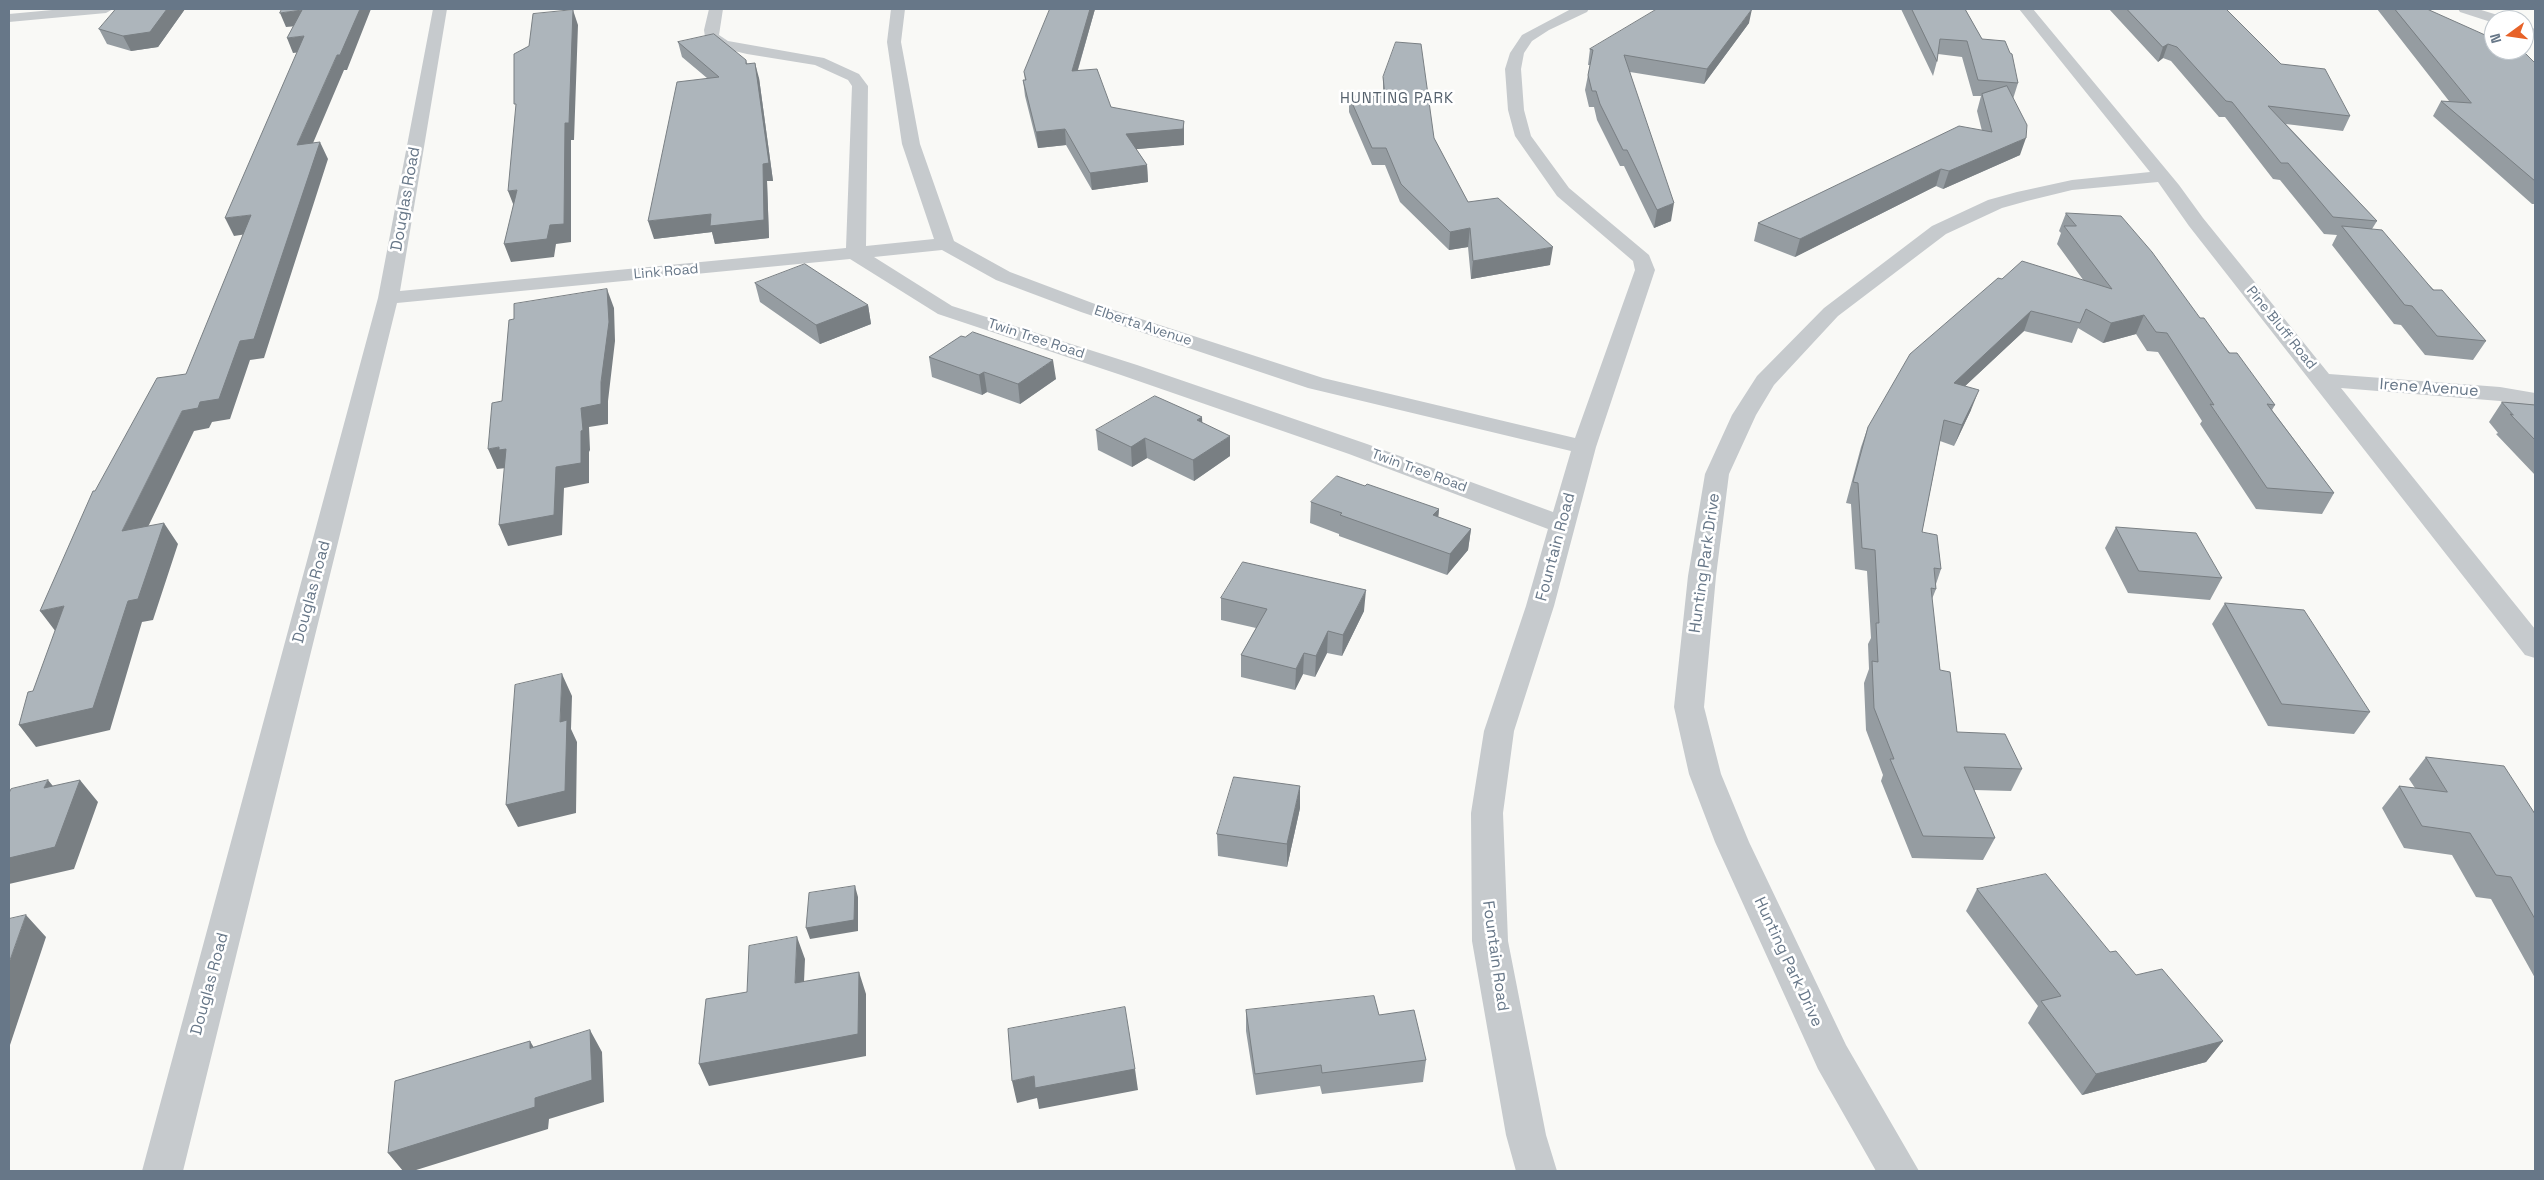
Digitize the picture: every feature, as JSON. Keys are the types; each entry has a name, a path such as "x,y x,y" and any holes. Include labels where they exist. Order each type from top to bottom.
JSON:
{"street":[{"path":"9,18 106,9"},
{"name":"Douglas Road","path":"162,1171 388,298 440,9"},
{"path":"716,9 711,30 712,37 717,41 747,50 819,61 854,77 860,86 856,254"},
{"path":"898,9 894,42 911,144 945,244"},
{"name":"Fountain Road","path":"1537,1171 1526,1135 1490,941 1487,887 1487,813 1500,731 1540,606 1584,447 1645,270 1642,258 1563,192 1523,136 1516,110 1513,70 1516,52 1527,38 1544,27 1582,9"},
{"name":"Pine Bluff Road","path":"2026,9 2162,176 2196,222 2535,648"},
{"path":"2465,9 2484,15"},
{"name":"Hunting Park Drive","path":"1898,1171 1832,1057 1732,842 1705,774 1688,707 1702,576 1717,474 1744,415 1765,381 1831,312 1939,230 1995,204 2023,196 2072,185 2162,176"},
{"name":"Link Road","path":"388,298 945,244"},
{"name":"Elberta Avenue","path":"945,244 1003,276 1088,308 1316,383 1584,447"},
{"name":"Twin Tree Road","path":"856,254 945,310 1129,370 1339,442 1563,524"},
{"name":"Irene Avenue","path":"2321,380 2500,394 2535,400"}],"building":[{"path":"116,9 167,9 150,32 123,36 99,29"},
{"path":"282,9 360,9 340,55 337,55 297,145 320,142 254,339 240,341 219,399 200,402 198,408 182,411 122,531 164,523 138,599 128,601 93,708 19,725 28,692 33,691 64,606 40,611 93,491 95,491 157,378 186,374 251,215 225,218 304,36 287,38 302,10 280,13"},
{"path":"1050,9 1090,9 1072,71 1097,69 1111,107 1184,121 1183,129 1126,134 1147,165 1090,173 1065,129 1036,132 1023,80 1026,80 1024,72"},
{"path":"1657,9 1752,9 1707,69 1624,55 1674,203 1657,210 1627,150 1623,150 1600,104 1596,91 1592,91 1588,75 1593,50 1590,49"},
{"path":"1912,9 1965,9 1982,39 2005,41 2012,54 2018,83 1978,80 1967,41 1940,39 1937,61"},
{"path":"2127,9 2226,9 2281,64 2325,69 2350,116 2268,106 2377,221 2333,217 2288,163 2281,163 2232,102 2226,101 2177,47 2168,44 2163,47"},
{"path":"2395,9 2427,9 2484,35 2484,60 2532,60 2535,63 2535,181 2441,101 2471,103"},
{"path":"573,10 569,123 565,123 564,224 550,225 547,239 504,244 517,190 508,191 516,104 514,104 514,54 529,46 533,14"},
{"path":"714,34 746,60 746,64 755,63 769,163 763,164 764,220 710,226 711,214 648,221 677,82 719,77 678,42"},
{"path":"1396,42 1421,44 1434,138 1468,202 1498,198 1553,247 1473,261 1470,228 1450,232 1401,184 1386,148 1372,148 1349,96 1385,96 1383,77"},
{"path":"2007,86 2027,125 2026,138 1949,171 1941,169 1800,239 1758,223 1959,126 1992,132 1982,94"},
{"path":"2066,213 2121,216 2152,252 2200,318 2204,318 2229,353 2237,353 2275,405 2267,404 2334,493 2267,488 2210,404 2214,405 2167,333 2156,332 2144,315 2111,323 2086,309 2080,323 2031,311 1954,383 1979,390 1962,425 1944,420 1922,532 1937,535 1941,569 1934,568 1936,589 1931,588 1940,670 1950,672 1957,732 2005,734 2022,769 1964,767 1995,838 1923,836 1890,759 1894,759 1874,708 1872,661 1878,662 1876,623 1879,623 1875,550 1862,548 1858,483 1853,482 1868,427 1910,354 1998,278 2002,279 2022,261 2112,289 2064,226 2076,226"},
{"path":"2342,226 2382,230 2433,290 2442,290 2486,341 2437,336 2412,306 2405,305"},
{"path":"805,264 868,305 816,325 755,283"},
{"path":"607,289 609,322 601,382 601,404 581,408 583,430 581,431 581,463 556,467 554,515 499,525 506,449 499,450 499,447 488,449 492,403 502,401 509,320 514,319 514,304"},
{"path":"973,332 1053,360 1018,384 984,372 979,375 929,357 961,336 965,337"},
{"path":"1155,396 1202,417 1197,420 1230,436 1193,460 1145,438 1131,447 1096,430"},
{"path":"2502,402 2535,405 2535,440 2510,414 2513,415"},
{"path":"1337,476 1365,486 1367,484 1439,509 1433,515 1471,529 1450,554 1340,515 1342,513 1311,502"},
{"path":"2116,527 2196,533 2222,578 2139,571"},
{"path":"1243,562 1366,590 1343,635 1328,631 1316,656 1304,653 1296,669 1241,655 1267,609 1221,598"},
{"path":"2225,603 2304,610 2370,712 2282,704"},
{"path":"562,674 560,722 567,720 565,791 506,805 515,685"},
{"path":"2426,757 2504,766 2535,814 2535,919 2511,877 2496,875 2470,833 2422,826 2399,786 2447,792"},
{"path":"1234,777 1300,786 1287,844 1217,834"},
{"path":"48,780 44,788 80,780 55,847 9,858 9,793 11,789"},
{"path":"2046,874 2110,952 2116,951 2136,975 2162,969 2223,1041 2096,1074 2041,1001 2061,996 1977,889"},
{"path":"855,886 854,920 806,928 809,893"},
{"path":"26,915 9,963 9,919"},
{"path":"797,937 795,983 859,972 858,1034 699,1064 706,999 747,992 749,946"},
{"path":"1374,996 1379,1015 1414,1010 1426,1060 1322,1073 1321,1065 1255,1074 1246,1010"},
{"path":"1125,1007 1135,1069 1035,1088 1034,1076 1012,1081 1008,1029"},
{"path":"590,1030 592,1080 535,1098 535,1107 388,1153 395,1081 530,1041 530,1048"}],"district":[{"name":"HUNTING PARK","path":"1397,99"}]}
